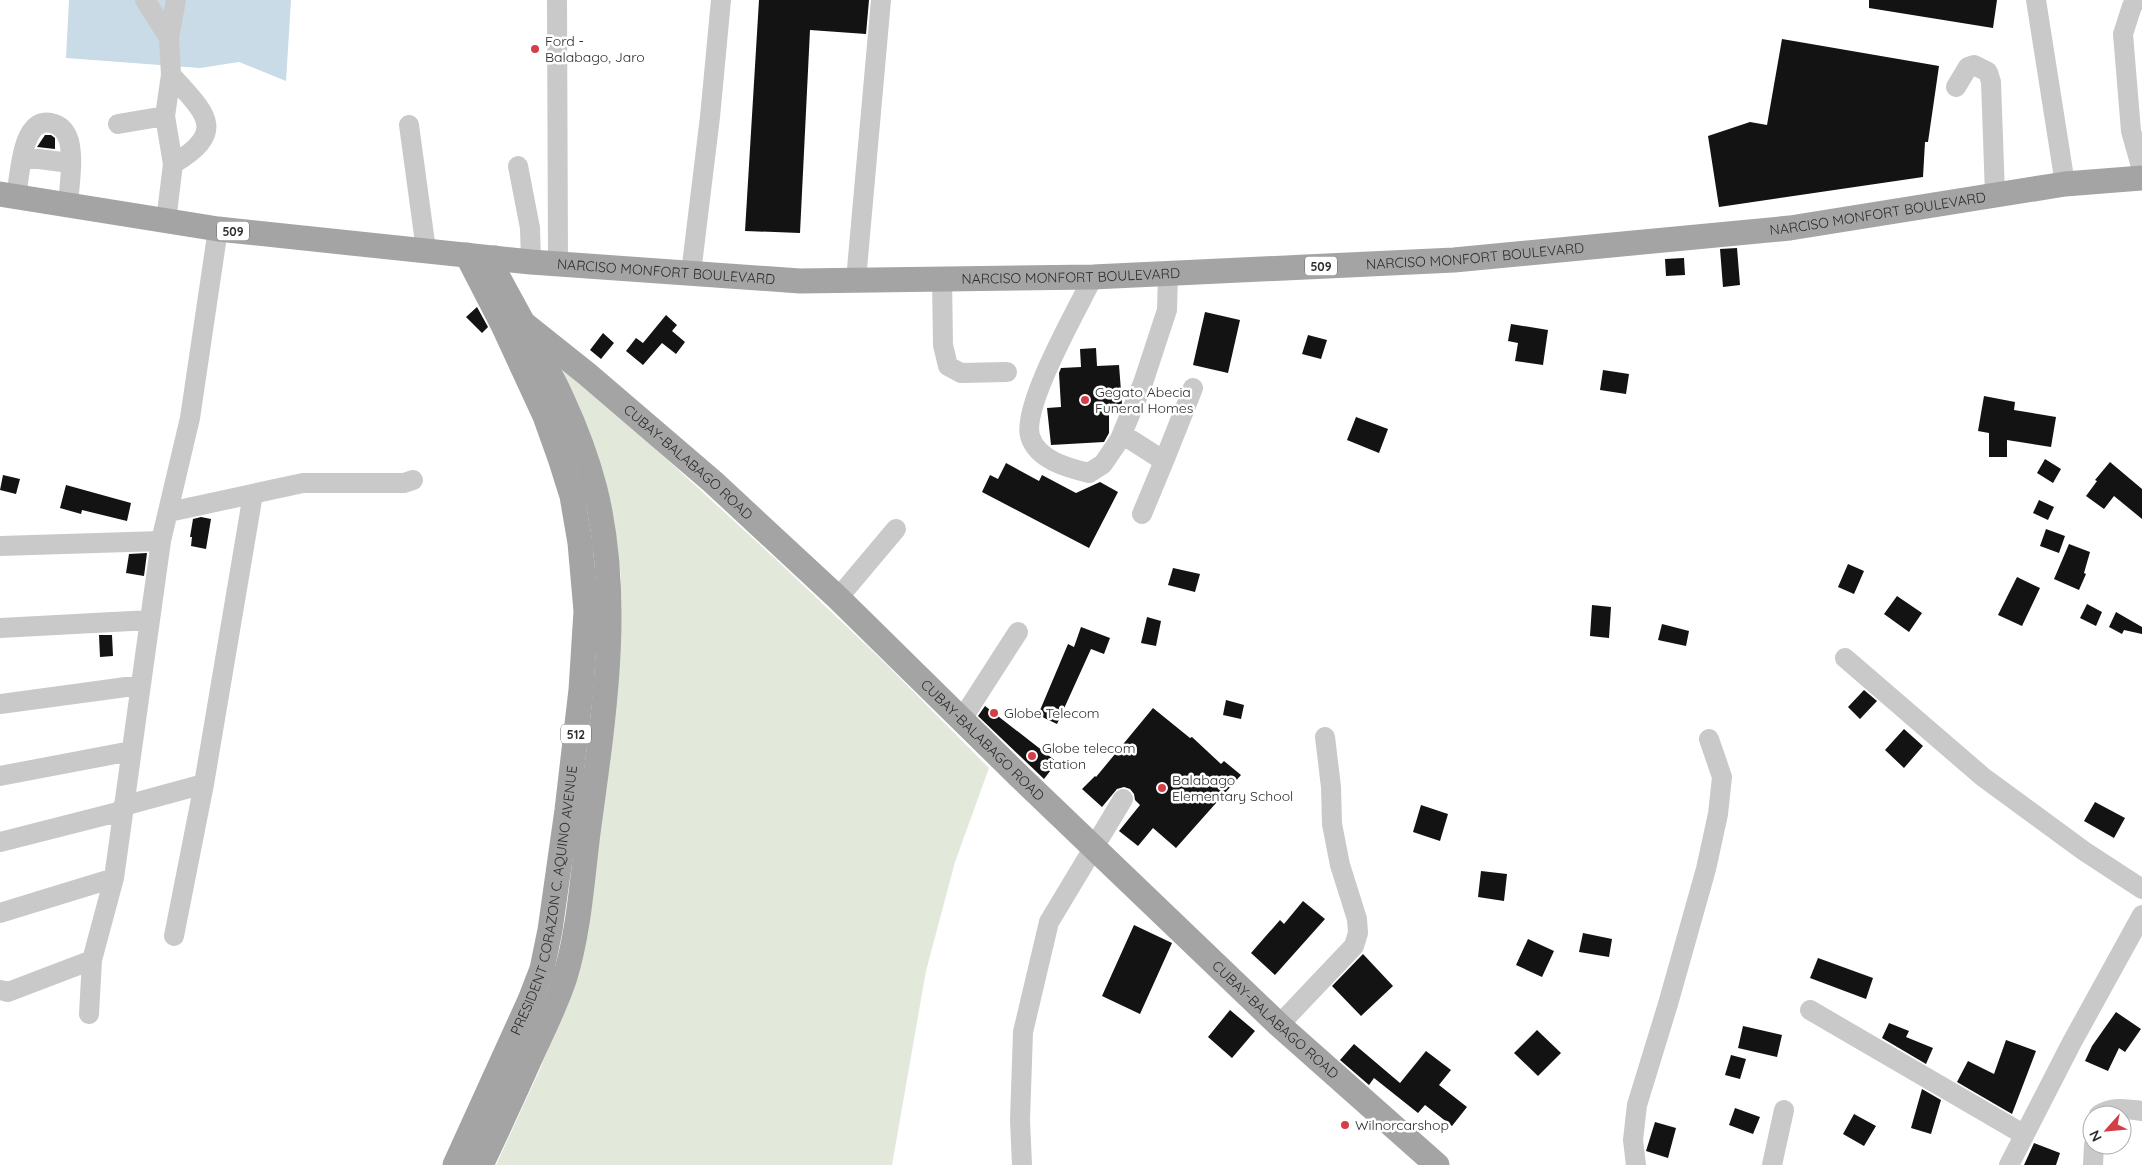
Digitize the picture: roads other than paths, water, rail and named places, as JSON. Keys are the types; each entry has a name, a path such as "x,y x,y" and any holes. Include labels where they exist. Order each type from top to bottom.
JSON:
{"main road":[{"name":"NARCISO MONFORT BOULEVARD","path":"8,196 218,229 531,262 800,281 1093,277 1454,260 1790,228 2065,184 2142,178"},
{"name":"PRESIDENT CORAZON C. AQUINO AVENUE","path":"455,1165 530,1000 542,969 550,930 567,810 581,690 586,611 580,543 572,496 560,458 541,406 491,300 467,255"},
{"name":"PRESIDENT CORAZON C. AQUINO AVENUE","path":"482,1165 565,976 574,934 591,813 605,693 610,612 609,575 593,482 567,406 498,277 495,258"},
{"name":"CUBAY-BALABAGO ROAD","path":"523,323 587,374 713,482 838,598 1279,1025 1437,1165"}],"street":[{"path":"145,0 169,38"},
{"path":"166,221 173,164 165,116 171,76 169,38 176,0"},
{"path":"557,0 558,263"},
{"path":"691,273 710,117 720,0"},
{"path":"856,280 881,0"},
{"path":"2036,0 2065,184"},
{"path":"2137,0 2132,6 2123,34 2131,131 2142,170"},
{"path":"1956,87 1968,67 1980,66 1988,72 1991,82 1995,195"},
{"path":"171,76 199,106 207,123 204,140 192,153 173,164"},
{"path":"118,124 165,116"},
{"path":"8,196 32,128 38,123 58,124 65,131 69,142 68,206"},
{"path":"409,125 426,250"},
{"path":"23,157 70,163"},
{"path":"518,166 530,228 531,262"},
{"path":"89,1014 92,960 114,878 160,541 169,512 190,418 218,229"},
{"path":"1093,277 1040,385 1031,415 1030,435 1048,458 1070,469 1089,473 1103,464 1122,434 1143,383 1167,310 1168,273"},
{"path":"942,278 943,346 948,366 961,373 1007,372"},
{"path":"1142,514 1192,388"},
{"path":"1122,434 1164,460"},
{"path":"169,512 303,483 404,483 412,480"},
{"path":"174,936 204,784 253,494"},
{"path":"838,598 896,529"},
{"path":"0,546 160,541"},
{"path":"0,628 150,620"},
{"path":"962,719 1018,632"},
{"path":"1845,658 1983,777 2084,851 2142,889"},
{"path":"0,704 141,685"},
{"path":"1279,1025 1354,946 1358,933 1357,919 1340,866 1332,824 1331,787 1324,737"},
{"path":"1636,1165 1633,1140 1637,1105 1668,1004 1718,814 1722,777 1708,739"},
{"path":"0,776 131,751"},
{"path":"0,842 204,784"},
{"path":"1022,1165 1020,1120 1023,1032 1049,922 1123,799"},
{"path":"0,912 114,878"},
{"path":"2009,1165 2142,915"},
{"path":"0,990 8,992 92,960"},
{"path":"1810,1010 2024,1134"},
{"path":"1772,1165 1784,1110"}],"water":[{"path":"69,0 291,0 286,81 239,62 200,68 66,58"}],"place":[{"name":"Ford - Balabago, Jaro","path":"535,49"},
{"name":"Gegato Abecia Funeral Homes","path":"1085,400"},
{"name":"Globe Telecom","path":"994,713"},
{"name":"Globe telecom station","path":"1032,756"},
{"name":"Balabago Elementary School","path":"1162,788"},
{"name":"Wilnorcarshop","path":"1345,1125"}]}
